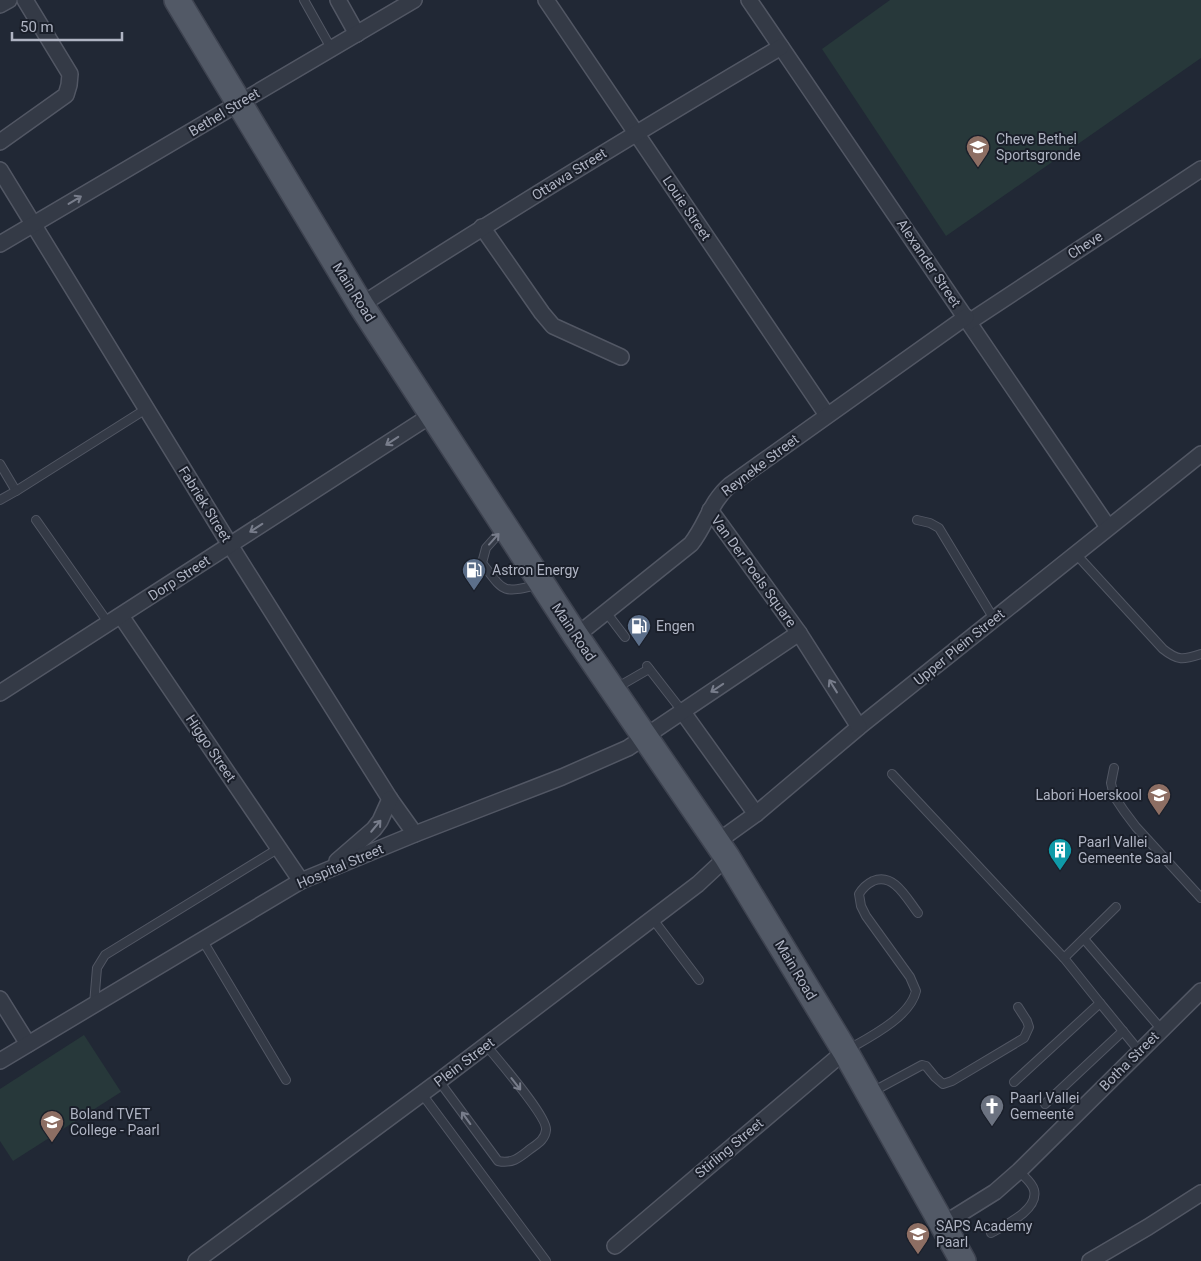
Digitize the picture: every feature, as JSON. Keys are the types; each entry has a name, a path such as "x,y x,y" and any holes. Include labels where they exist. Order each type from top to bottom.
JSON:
{"main road":[{"name":"Main Road","path":"178,2 361,305 576,636 722,849 845,1051 963,1261"}],"street":[{"path":"0,5 9,0"},
{"path":"0,142 66,95 69,84 70,74 25,0"},
{"path":"338,0 357,34"},
{"name":"Bethel Street","path":"0,244 414,0"},
{"name":"Louie Street","path":"546,0 828,415"},
{"name":"Alexander Street","path":"749,0 1108,527"},
{"name":"Ottawa Street","path":"361,305 482,227 781,47"},
{"name":"Cheve","path":"968,319 1201,169"},
{"name":"Fabriek Street","path":"0,170 230,545 390,799 415,834"},
{"path":"482,227 553,326 621,357"},
{"name":"Reyneke Street","path":"576,636 690,544 698,534 715,500 730,485 968,319"},
{"name":"Dorp Street","path":"0,693 433,414"},
{"name":"Upper Plein Street","path":"722,849 756,814 859,727 1201,454"},
{"name":"Van Der Poels Square","path":"710,510 799,633 859,727"},
{"name":"Higgo Street","path":"115,620 301,881"},
{"name":"Van Der Poels Square","path":"646,737 799,633"},
{"path":"682,711 756,814"},
{"name":"Hospital Street","path":"0,1061 301,881 562,777 628,748 646,737"},
{"path":"327,870 374,829 380,821 390,799"},
{"name":"Plein Street","path":"196,1261 422,1094 698,884 722,849"},
{"name":"Botha Street","path":"942,1225 995,1192 1019,1171 1201,991"},
{"path":"0,999 28,1044"},
{"name":"Stirling Street","path":"615,1246 845,1051"},
{"path":"1090,1261 1201,1193"}],"lane":[{"path":"304,0 331,48"},
{"path":"0,500 146,409"},
{"path":"0,464 16,491"},
{"path":"36,520 115,620"},
{"path":"917,520 930,523 939,528 994,618"},
{"path":"506,526 486,548 482,563 499,586 506,590 543,584"},
{"path":"1075,554 1164,649 1174,657 1186,659 1201,654"},
{"path":"606,612 625,637"},
{"path":"613,690 648,668 682,711"},
{"path":"1114,768 1111,783 1114,796 1124,811 1136,827 1201,898"},
{"path":"892,774 1064,958 1140,1052"},
{"path":"94,1005 97,968 106,955 279,848"},
{"path":"845,1051 876,1033 898,1016 911,1004 916,991 910,977 866,916 861,906 859,894 871,882 886,879 898,887 918,913"},
{"path":"1064,958 1116,907"},
{"path":"652,918 699,980"},
{"path":"1084,939 1162,1030"},
{"path":"203,941 286,1080"},
{"path":"1014,1082 1100,1003"},
{"path":"868,1094 922,1065 926,1066 943,1084 952,1082 1024,1038 1029,1027 1018,1007"},
{"path":"1045,1104 1123,1030"},
{"path":"439,1081 498,1161 508,1163 517,1160 544,1138 547,1128 540,1114 486,1045"},
{"path":"422,1094 546,1261"},
{"path":"992,1233 1022,1214 1032,1204 1034,1190 1019,1171"}],"shaded area":[{"name":"Cheve Bethel Sportsgronde","path":"890,0 1201,0 1201,58 946,236 822,49"},
{"path":"84,1035 121,1092 13,1161 0,1141 0,1089"}],"place":[{"name":"Cheve Bethel Sportsgronde","path":"978,168"},
{"name":"Astron Energy","path":"474,591"},
{"name":"Engen","path":"639,647"},
{"name":"Labori Hoerskool","path":"1159,816"},
{"name":"Paarl Vallei Gemeente Saal","path":"1060,871"},
{"name":"Paarl Vallei Gemeente","path":"992,1127"},
{"name":"Boland TVET College - Paarl","path":"52,1143"},
{"name":"SAPS Academy Paarl","path":"918,1255"}]}
